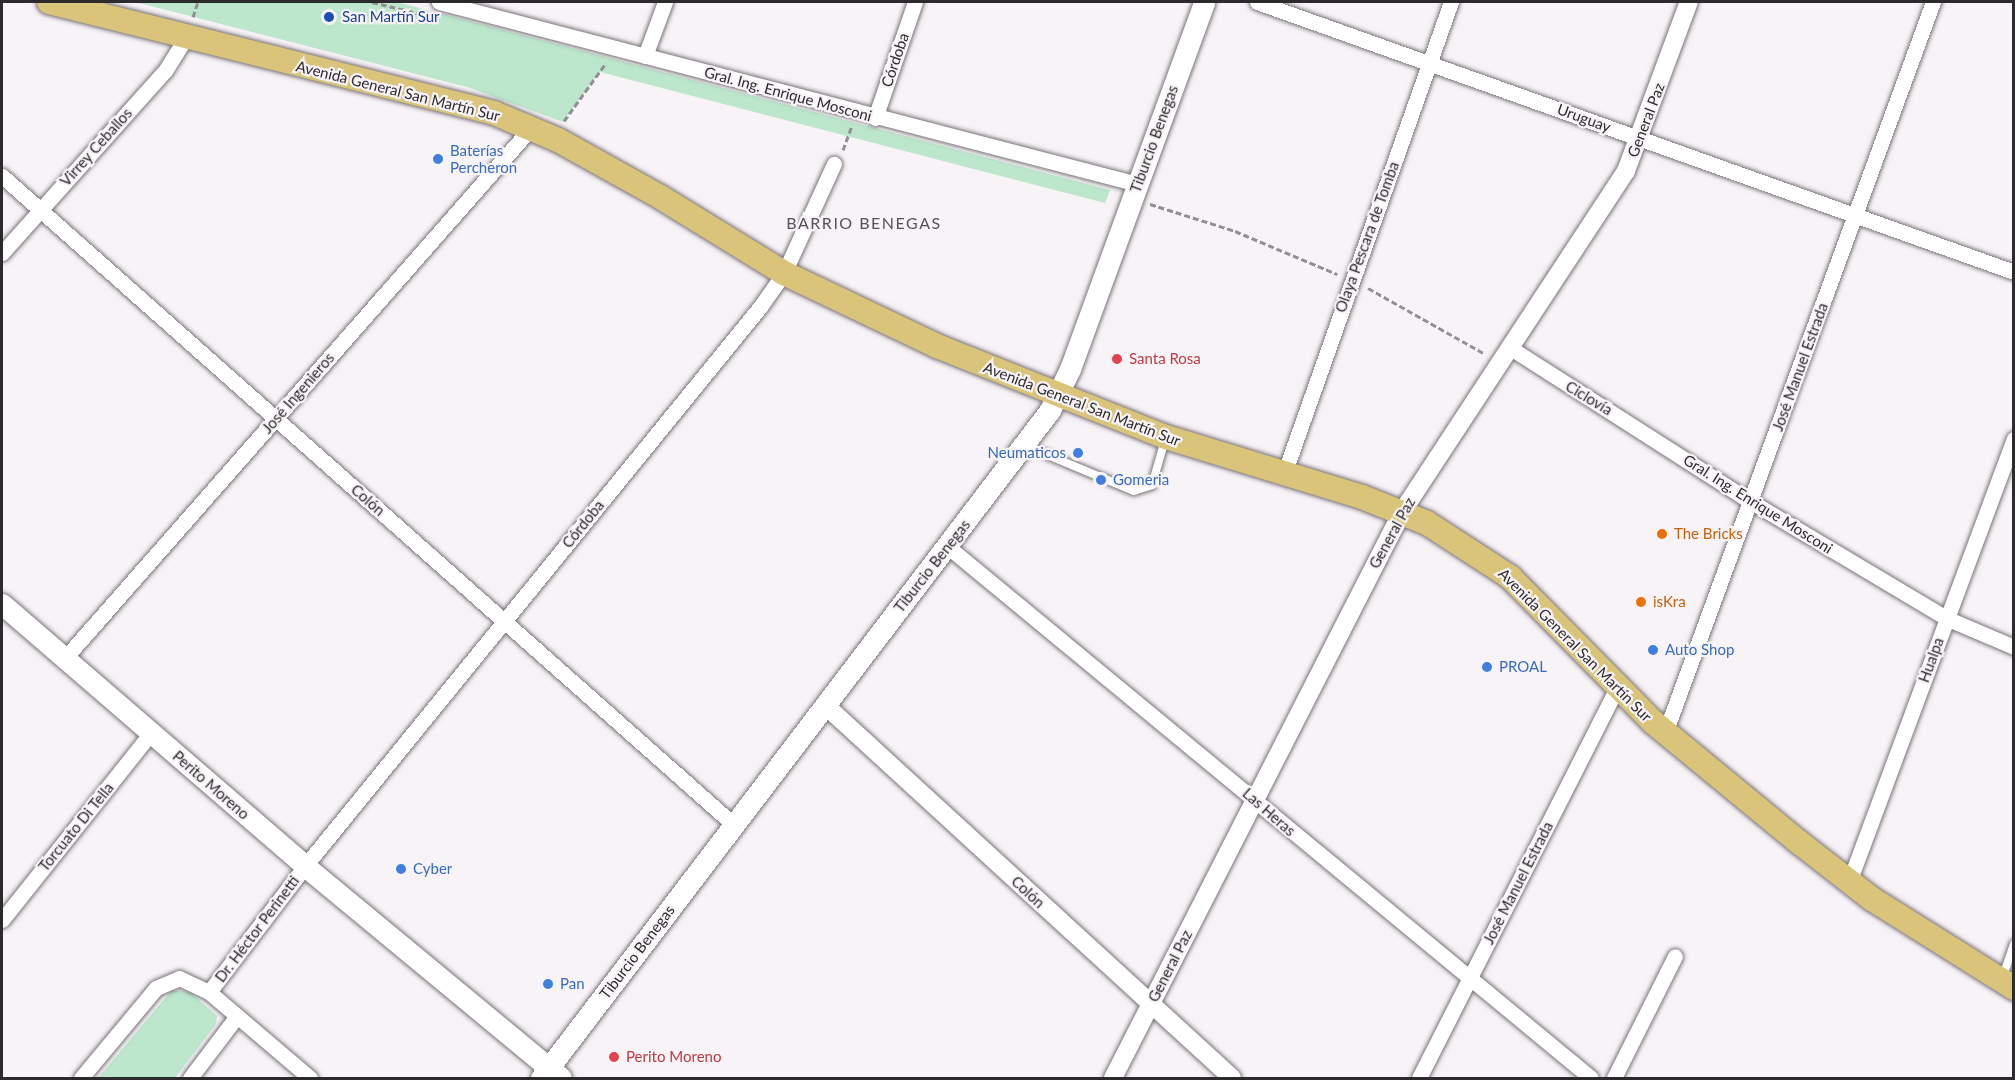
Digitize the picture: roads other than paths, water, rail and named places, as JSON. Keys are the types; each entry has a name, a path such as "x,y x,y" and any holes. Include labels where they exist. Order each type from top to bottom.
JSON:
{"main road":[{"name":"Avenida General San Martín Sur","path":"49,2 494,113 531,128 662,198 784,273 927,342 1057,397 1166,437 1402,512 1466,546 1510,577 1665,733 1849,882 2007,984"},
{"name":"Tiburcio Benegas","path":"550,1075 734,825 1025,445 1057,397 1204,2"},
{"name":"Perito Moreno","path":"2,604 550,1075"}],"street":[{"name":"Gral. Ing. Enrique Mosconi","path":"439,2 875,118 1135,191"},
{"path":"645,56 665,2"},
{"name":"Córdoba","path":"875,118 915,2"},
{"name":"Uruguay","path":"1257,2 2013,272"},
{"name":"Olaya Pescara de Tomba","path":"1284,474 1451,2"},
{"name":"General Paz","path":"1113,1078 1402,512 1626,171 1689,2"},
{"name":"José Manuel Estrada","path":"1665,733 1933,2"},
{"name":"Virrey Ceballos","path":"2,253 165,70 186,37"},
{"name":"José Ingenieros","path":"65,658 531,128"},
{"name":"Córdoba","path":"305,866 760,307 784,273 834,164"},
{"name":"Colón","path":"2,176 734,825"},
{"name":"Gral. Ing. Enrique Mosconi","path":"1505,354 1946,618 2013,647"},
{"name":"Hualpa","path":"1849,882 2013,439"},
{"name":"Las Heras","path":"948,546 1591,1078"},
{"name":"José Manuel Estrada","path":"1419,1078 1617,687"},
{"name":"Colón","path":"825,705 1232,1078"},
{"name":"Torcuato Di Tella","path":"2,920 151,734"},
{"name":"Dr. Héctor Perinetti","path":"210,992 305,866"},
{"path":"1614,1078 1675,956"},
{"path":"81,1078 156,988 179,978 210,992 310,1078"},
{"path":"190,1078 237,1016"}],"lane":[{"path":"1025,445 1134,491 1152,485 1166,437"},
{"path":"2007,984 2013,944"}],"place":[{"name":"San Martín Sur","path":"329,17"},
{"name":"Baterías Percheron","path":"438,159"},
{"name":"Santa Rosa","path":"1117,359"},
{"name":"Neumaticos","path":"1078,453"},
{"name":"Gomeria","path":"1101,480"},
{"name":"The Bricks","path":"1662,534"},
{"name":"isKra","path":"1641,602"},
{"name":"Auto Shop","path":"1653,650"},
{"name":"PROAL","path":"1487,667"},
{"name":"Cyber","path":"401,869"},
{"name":"Pan","path":"548,984"},
{"name":"Perito Moreno","path":"614,1057"}],"district":[{"name":"BARRIO BENEGAS","path":"864,223"}]}
